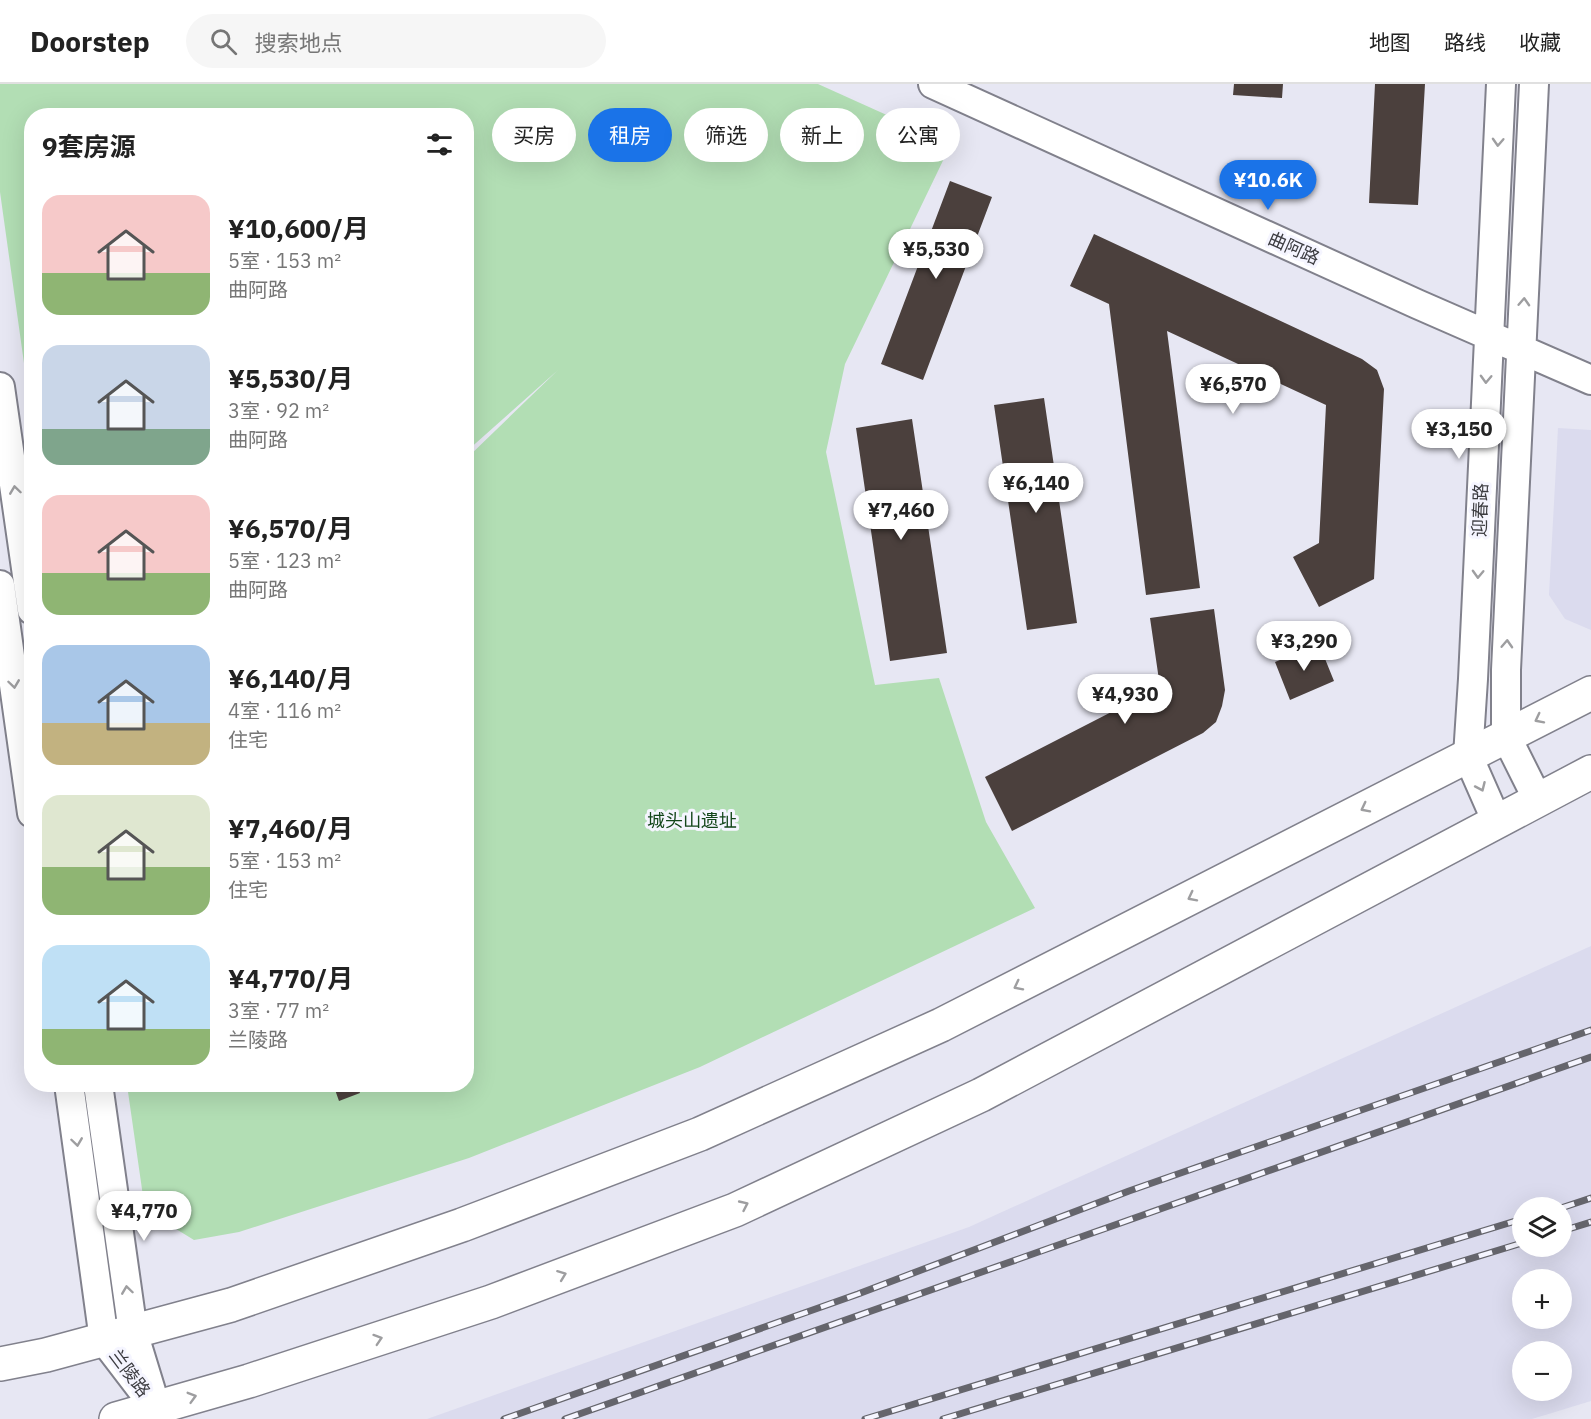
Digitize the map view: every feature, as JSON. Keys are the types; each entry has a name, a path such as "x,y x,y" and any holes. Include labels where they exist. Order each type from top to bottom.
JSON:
{"main road":[{"path":"0,1364 46,1355 231,1305 462,1225 700,1134 941,1025 1591,693"},
{"path":"116,1419 249,1381 491,1302 735,1210 981,1095 1591,771"}],"street":[{"name":"曲阿路","path":"933,84 1522,351 1591,380"},
{"name":"迎春路","path":"1497,822 1468,756 1501,84"},
{"name":"迎春路","path":"1534,84 1506,670 1506,736 1538,800"},
{"path":"0,387 24,554"},
{"path":"0,585 24,756"},
{"name":"兰陵路","path":"71,1092 119,1336 156,1407"},
{"name":"兰陵路","path":"99,1092 119,1336"}],"shaded area":[{"path":"1558,428 1591,430 1591,630 1565,619 1549,595"},
{"path":"1591,946 1591,1401 1532,1419 427,1419 969,1227"}],"green space":[{"name":"城头山遗址","path":"0,84 818,84 876,110 876,162 942,162 845,364 826,452 875,685 939,678 986,822 1035,908 700,1067 469,1158 239,1232 194,1240 145,1210 128,1092 474,1092 474,451 558,370 474,445 474,108 24,108 24,363 0,192"}],"building":[{"path":"1234,84 1283,84 1282,98 1233,95"},
{"path":"1375,84 1425,84 1418,205 1369,203"},
{"path":"950,181 992,197 923,380 881,364"},
{"path":"1094,234 1362,359 1377,370 1384,389 1374,579 1319,607 1293,557 1319,543 1326,405 1167,331 1200,588 1146,595 1109,304 1070,286"},
{"path":"1044,398 1077,623 1027,630 994,405"},
{"path":"912,419 947,653 890,661 856,428"},
{"path":"1214,609 1225,690 1216,722 1203,733 1012,831 985,777 1160,687 1150,618"},
{"path":"1319,644 1334,681 1290,700 1275,662"},
{"path":"336,1092 360,1092 360,1093 339,1101"}],"railway":[{"path":"504,1419 858,1294 1129,1191 1591,1030"},
{"path":"565,1419 1591,1057"},
{"path":"1572,1204 1591,1198"},
{"path":"865,1419 1512,1222"},
{"path":"1572,1228 1591,1222"},
{"path":"943,1419 1512,1246"}]}
